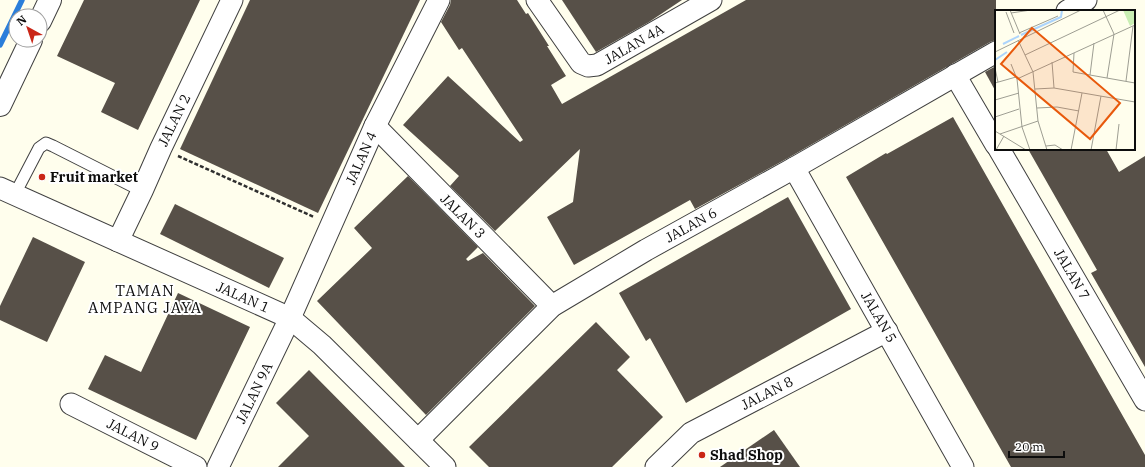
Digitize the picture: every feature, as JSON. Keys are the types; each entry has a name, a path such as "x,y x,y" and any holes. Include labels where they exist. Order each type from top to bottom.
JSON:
{"street":[{"name":"JALAN 2","path":"118,241 232,0"},
{"name":"JALAN 4","path":"290,318 375,126 439,0"},
{"name":"JALAN 4A","path":"537,0 581,63 588,66 597,65 710,0"},
{"path":"1069,10 1086,0"},
{"path":"0,105 27,48"},
{"name":"JALAN 6","path":"418,440 552,306 646,250 794,168 995,53"},
{"path":"955,75 995,143"},
{"name":"JALAN 3","path":"375,126 552,306"},
{"name":"JALAN 7","path":"999,150 1145,400"},
{"name":"JALAN 5","path":"794,168 963,467"},
{"name":"JALAN 1","path":"7,191 290,318 322,345 445,467"},
{"name":"JALAN 9A","path":"218,467 290,318"},
{"name":"JALAN 8","path":"656,467 691,433 887,331"},
{"name":"JALAN 9","path":"71,404 195,467"}],"lane":[{"path":"7,191 39,148 46,143 142,192"}],"path":[{"path":"161,148 331,225"}],"building":[{"path":"84,0 200,0 138,130 101,112 115,83 57,56"},
{"path":"250,0 420,0 318,213 180,149"},
{"path":"451,0 517,0 526,14 528,13 566,76 551,85 562,104 746,0 996,0 995,40 695,209 690,200 574,265 547,217 573,202 580,149 495,231 450,186 459,176 403,125 448,76 520,142 523,140 462,48 459,50 441,22"},
{"path":"562,0 682,0 649,22 596,52"},
{"path":"995,67 995,90 985,72"},
{"path":"953,117 1145,455 1145,467 1011,467 846,177 886,153 887,154"},
{"path":"1029,150 1107,150 1119,172 1145,156 1145,367 1091,273 1097,270"},
{"path":"408,176 478,247 466,259 468,261 483,253 535,306 426,415 317,301 372,248 354,228"},
{"path":"788,197 851,309 686,403 650,338 646,341 619,293"},
{"path":"175,204 284,258 269,288 160,234"},
{"path":"33,237 85,262 47,342 0,320 0,306"},
{"path":"178,293 250,327 196,440 88,389 105,355 141,372"},
{"path":"596,322 630,357 617,370 663,417 612,467 489,467 469,447"},
{"path":"309,370 405,467 278,467 309,436 276,403"},
{"path":"774,430 800,467 720,467"}],"waterway":[{"path":"0,45 22,0"}],"place":[{"name":"Fruit market","path":"42,177"},
{"name":"Shad Shop","path":"702,455"}],"district":[{"name":"TAMAN AMPANG JAYA","path":"145,300"}]}
